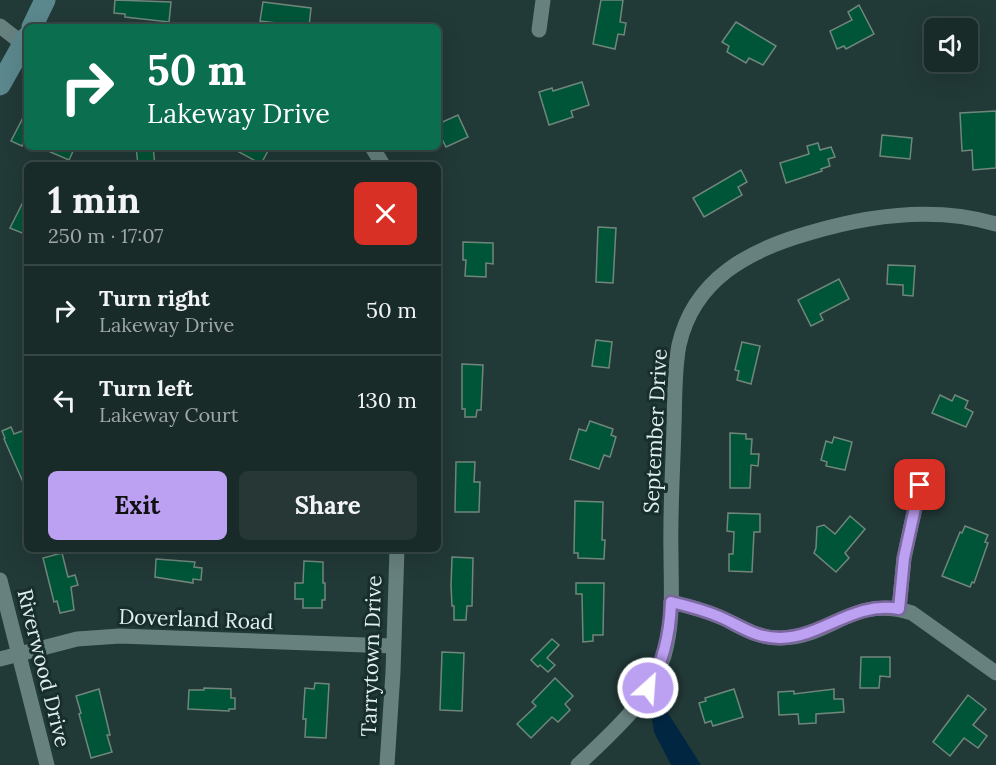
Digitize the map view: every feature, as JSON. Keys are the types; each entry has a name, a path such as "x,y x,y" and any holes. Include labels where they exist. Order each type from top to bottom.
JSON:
{"street":[{"path":"34,24 45,0"},
{"path":"539,30 543,0"},
{"path":"0,26 24,38"},
{"path":"0,85 24,44"},
{"name":"September Drive","path":"578,765 640,702 657,675 664,656 671,602 676,375 679,346 688,317 698,299 713,280 726,270 749,256 792,237 866,219 927,215 968,218 996,224"},
{"path":"899,609 904,558 920,485"},
{"name":"Tarrytown Drive","path":"387,765 397,552"},
{"name":"Riverwood Drive","path":"0,580 47,765"},
{"path":"671,602 723,618 745,631 779,638 807,633 864,610 888,607 899,609 919,617 996,674"},
{"name":"Doverland Road","path":"0,659 77,639 120,636 393,646"}],"water":[{"path":"666,710 701,765 671,765 654,732 652,719"}],"building":[{"path":"115,0 171,2 169,22 125,17 125,14 114,13"},
{"path":"601,0 623,0 620,22 626,23 624,35 618,34 615,49 593,44"},
{"path":"263,2 311,8 309,24 260,21"},
{"path":"859,5 874,34 846,49 844,46 837,49 830,31 852,20 848,12"},
{"path":"736,22 776,46 763,65 749,58 746,63 727,52 729,46 722,42"},
{"path":"582,82 589,105 571,111 573,117 549,125 539,92 552,88 553,91"},
{"path":"996,111 996,168 973,170 972,150 962,151 960,113"},
{"path":"458,115 468,137 446,147 441,137 441,123"},
{"path":"24,116 22,146 11,141"},
{"path":"882,135 912,138 910,159 880,156"},
{"path":"818,143 820,150 831,147 835,157 828,159 830,166 786,183 780,163 809,154 807,146"},
{"path":"46,150 74,150 69,160"},
{"path":"136,150 153,150 155,162 138,162"},
{"path":"235,150 268,150 262,162 257,162"},
{"path":"741,170 747,182 738,187 742,195 704,217 693,198"},
{"path":"24,200 24,234 10,228"},
{"path":"598,227 616,228 613,283 596,282"},
{"path":"463,242 493,243 493,264 486,263 486,277 465,276 466,260 463,260"},
{"path":"888,265 915,266 913,296 903,295 903,285 887,284"},
{"path":"839,279 849,299 820,314 823,320 811,326 798,300"},
{"path":"596,340 612,342 609,368 592,366"},
{"path":"742,342 760,346 751,384 737,380 739,371 735,370"},
{"path":"462,364 483,365 481,410 477,410 476,417 465,417 465,409 462,409"},
{"path":"940,395 952,401 955,395 968,401 965,408 973,412 966,427 932,413"},
{"path":"590,421 613,429 611,435 616,437 610,457 604,455 599,469 570,459 579,429 586,431"},
{"path":"11,427 14,434 22,431 24,436 24,484 4,439 2,431"},
{"path":"730,433 746,434 746,439 752,439 751,454 759,454 758,466 751,465 750,488 730,488"},
{"path":"834,437 852,442 845,470 826,466 827,462 821,460 826,441 832,443"},
{"path":"456,462 475,462 474,482 480,482 479,512 455,512"},
{"path":"575,501 603,502 604,559 578,558 578,553 574,553"},
{"path":"728,513 760,514 760,532 754,532 752,572 729,571 729,554 733,554 734,532 727,531"},
{"path":"850,516 865,529 845,553 849,558 836,572 814,553 817,527 824,525 835,534"},
{"path":"965,526 988,535 985,542 988,543 974,583 972,582 970,587 942,576 960,532 962,533"},
{"path":"62,553 68,577 75,575 78,585 71,587 74,610 60,613 57,601 54,602 43,558"},
{"path":"452,557 473,558 472,606 467,606 466,620 454,620 451,586"},
{"path":"156,559 195,562 194,567 202,568 201,580 193,579 193,583 155,577"},
{"path":"304,561 323,562 325,600 322,600 322,608 303,608 303,599 295,599 295,583 303,583"},
{"path":"576,583 604,583 603,635 593,635 593,641 583,642 582,594 576,594"},
{"path":"552,639 559,645 547,658 555,665 548,672 531,660"},
{"path":"442,652 464,653 462,711 440,710"},
{"path":"861,657 890,657 890,677 880,676 879,688 860,688"},
{"path":"555,678 573,696 565,704 570,710 558,722 552,717 531,738 517,724 536,706 532,702"},
{"path":"315,683 329,684 326,738 305,737 306,719 303,719 305,688 314,689"},
{"path":"204,688 231,689 231,698 235,698 235,709 229,709 229,711 188,709 189,690 204,690"},
{"path":"99,689 112,752 91,758 76,696"},
{"path":"734,689 743,717 713,726 711,721 705,723 699,703 706,701 705,698"},
{"path":"834,689 834,699 843,699 844,712 816,714 816,723 799,724 798,714 779,715 778,692 794,691 794,694"},
{"path":"968,695 986,709 973,725 987,736 978,748 964,738 950,756 933,742"}],"route":[{"path":"648,688 657,675 664,656 671,602 723,618 745,631 779,638 807,633 864,610 888,607 899,609 904,558 920,485"}]}
